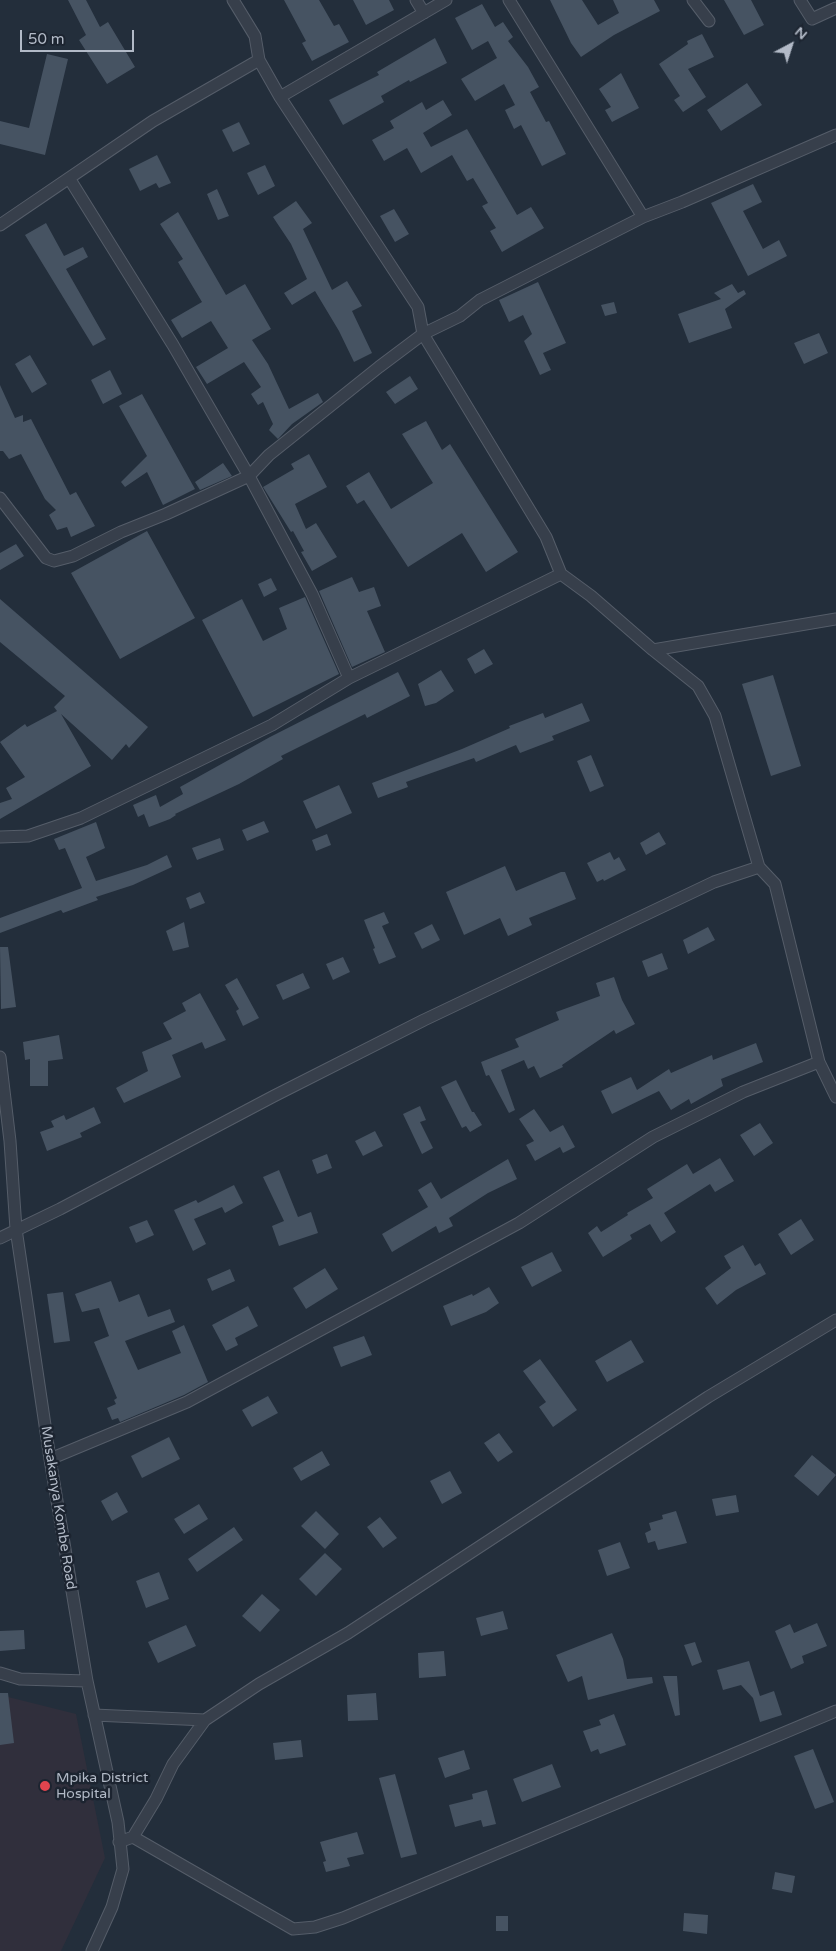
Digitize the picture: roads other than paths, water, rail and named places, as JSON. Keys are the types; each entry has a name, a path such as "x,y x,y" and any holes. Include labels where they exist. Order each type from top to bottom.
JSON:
{"street":[{"path":"233,0 255,36 259,60 280,97 418,307 423,334 546,537 562,574 592,596 653,650 698,686 715,716 759,867 775,884 819,1062 836,1097"},
{"path":"416,0 424,13"},
{"path":"280,97 446,0"},
{"path":"509,0 642,217"},
{"path":"693,0 709,21"},
{"path":"800,0 812,19 836,8"},
{"path":"0,225 153,121 259,60"},
{"path":"0,498 40,551 54,561 73,556 121,532 250,476 269,455 318,413 423,334 460,316 480,300 516,280 642,217 682,202 836,134"},
{"path":"69,178 250,476 312,594 349,678"},
{"path":"0,838 28,836 81,818 272,725 349,678 562,574"},
{"path":"653,650 836,619"},
{"path":"0,1238 60,1209 256,1105 424,1020 714,882 759,867"},
{"name":"Musakanya Kombe Road","path":"0,1057 10,1141 16,1229 50,1459 87,1681 118,1822 123,1869 112,1908 92,1951"},
{"path":"50,1459 187,1402 519,1223 653,1137 743,1092 819,1062"},
{"path":"119,1842 133,1837 156,1799 173,1764 205,1720 259,1684 348,1633 708,1396 836,1320"},
{"path":"0,1673 20,1679 87,1681"},
{"path":"133,1837 293,1929 315,1927 343,1918 836,1711"},
{"path":"94,1715 205,1720"}],"place":[{"name":"Mpika District Hospital","path":"45,1786"}]}
